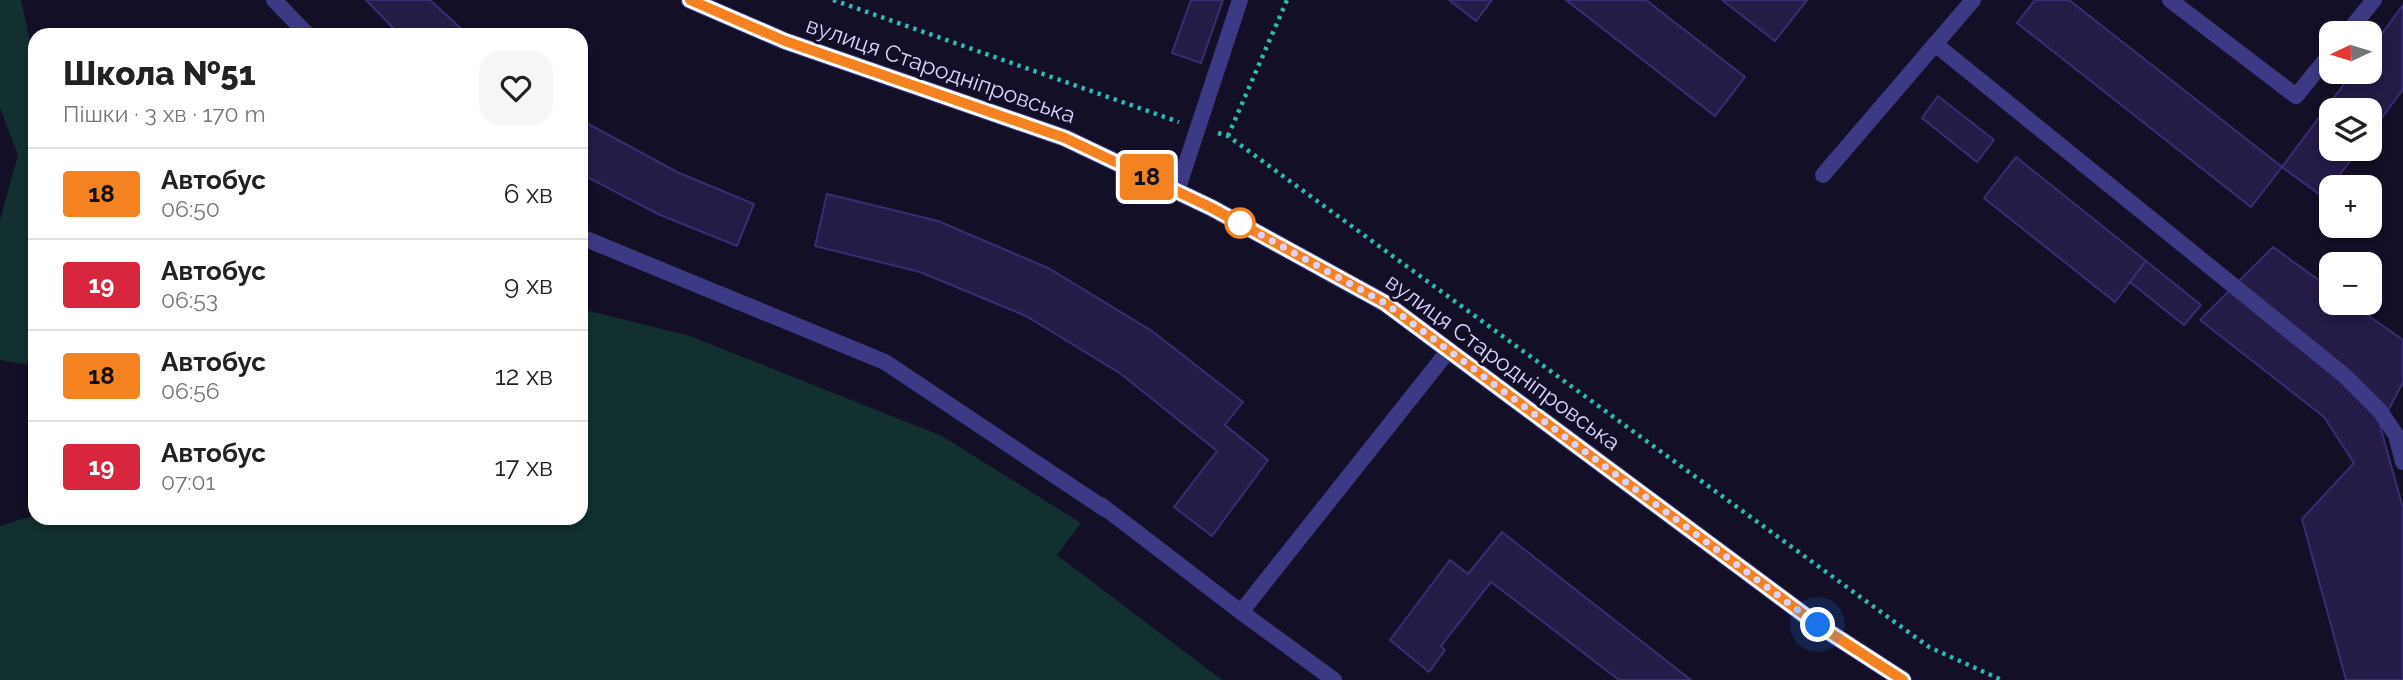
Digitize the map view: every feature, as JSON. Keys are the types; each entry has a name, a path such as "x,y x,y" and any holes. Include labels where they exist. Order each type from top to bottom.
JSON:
{"street":[{"name":"вулиця Стародніпровська","path":"690,0 785,41 1065,138 1212,208 1385,303 1818,625 1903,680"}],"lane":[{"path":"274,0 301,28"},
{"path":"1177,191 1240,0"},
{"path":"1823,176 1973,0"},
{"path":"2170,0 2296,96 2319,68"},
{"path":"2357,21 2374,0"},
{"path":"1935,44 2345,376 2380,411 2396,435 2403,461"},
{"path":"588,240 885,362 1103,507 1334,680"},
{"path":"1241,612 1449,351"}],"path":[{"path":"1228,136 1287,0"}],"green space":[{"path":"0,0 21,0 28,32 28,365 0,360 0,220 18,155 0,108"},
{"path":"588,311 690,336 942,436 1081,523 1057,555 1222,680 0,680 0,526 28,517 28,525 588,525"}],"building":[{"path":"366,0 430,0 460,28 393,28"},
{"path":"1191,0 1223,0 1201,63 1172,53"},
{"path":"1449,0 1492,0 1476,21"},
{"path":"1566,0 1646,0 1745,77 1715,116"},
{"path":"1722,0 1807,0 1775,41"},
{"path":"2035,0 2069,0 2282,167 2251,207 2017,23"},
{"path":"2403,5 2403,89 2382,118 2382,98 2334,98 2344,84 2382,84 2382,34"},
{"path":"1938,96 1994,140 1977,162 1922,118"},
{"path":"2319,117 2319,161 2350,161 2340,175 2319,175 2319,194 2282,167"},
{"path":"588,124 677,172 754,204 737,246 658,214 588,178"},
{"path":"2016,157 2146,261 2115,302 1984,198"},
{"path":"827,194 938,221 1048,268 1152,331 1243,402 1225,425 1268,460 1212,536 1174,507 1217,451 1121,374 1026,316 920,272 815,246"},
{"path":"2273,247 2319,280 2319,315 2367,315 2403,340 2403,382 2380,426 2403,508 2403,680 2346,680 2302,519 2354,463 2324,417 2200,320"},
{"path":"2146,261 2201,305 2184,325 2130,282"},
{"path":"1502,532 1691,680 1619,680 1491,582 1441,646 1445,650 1429,672 1390,640 1450,560 1468,574"}],"bus line":[{"name":"18","path":"690,0 785,41 1065,138 1212,208 1385,303 1818,625 1903,680"}],"route":[{"path":"1240,223 1234,220 1385,303 1818,625"}]}
